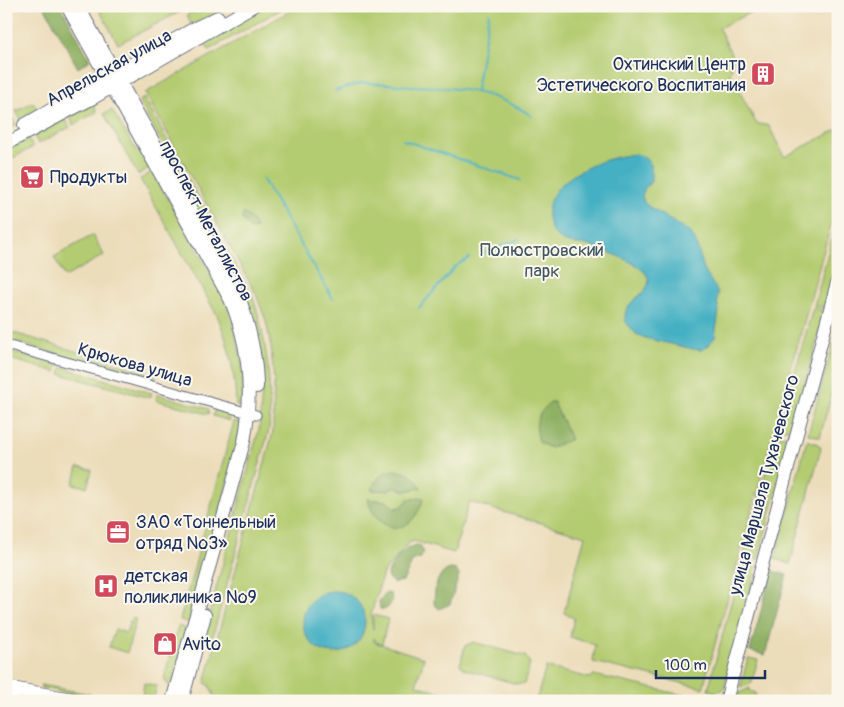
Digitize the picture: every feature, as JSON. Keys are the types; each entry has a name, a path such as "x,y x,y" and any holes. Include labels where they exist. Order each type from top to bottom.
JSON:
{"main road":[{"path":"6,688 77,701"},
{"path":"6,699 15,701"}],"street":[{"name":"проспект Металлистов","path":"67,6 114,80"},
{"name":"проспект Металлистов","path":"78,6 114,80 230,299 238,318 249,380 252,415 251,444 182,701"},
{"name":"Апрельская улица","path":"6,144 114,80 193,29 238,6"},
{"name":"Апрельская улица","path":"6,135 253,6"},
{"name":"улица Маршала Тухачевского","path":"726,701 838,279"},
{"name":"улица Маршала Тухачевского","path":"733,701 838,308"},
{"name":"Крюкова улица","path":"6,345 252,415"},
{"name":"проспект Металлистов","path":"172,701 252,415"}],"green space":[{"path":"44,6 61,6 90,60 78,68"},
{"path":"97,6 191,6 118,44"},
{"path":"203,6 228,6 203,21 191,24 187,15"},
{"path":"261,6 287,6 209,50 203,41"},
{"name":"Полюстровский парк","path":"299,6 763,6 719,28 734,60 730,73 756,123 769,126 784,157 838,129 838,199 703,688 593,662 595,645 570,637 574,618 564,613 585,536 469,502 454,553 414,541 409,543 383,573 371,615 373,630 373,615 388,619 382,644 376,642 374,638 374,642 424,658 416,685 472,701 217,701 209,685 205,683 273,432 274,382 271,347 266,321 256,294 145,93"},
{"path":"144,98 252,295 265,345 270,396 269,430 211,643 202,641 259,429 263,378 261,357 176,174 176,168 139,101"},
{"path":"33,102 37,109 22,121 16,111"},
{"path":"93,104 97,112 73,125 70,116"},
{"path":"112,110 138,153 141,152 149,168 138,175 104,114"},
{"path":"10,114 16,125 6,130 6,116"},
{"path":"65,119 70,127 38,144 33,133"},
{"path":"28,139 33,147 6,162 6,148"},
{"path":"152,172 227,300 242,361 244,405 242,406 236,406 231,361 218,317 140,179"},
{"path":"243,214 249,217 256,228 253,230 248,227 242,219"},
{"path":"838,215 838,262 825,308 814,306"},
{"path":"93,235 104,255 65,277 54,257"},
{"path":"813,308 825,311 793,430 779,428"},
{"path":"838,327 838,370 820,437 808,434"},
{"path":"11,332 156,375 155,383 9,340"},
{"path":"6,350 58,365 56,372 6,358"},
{"path":"62,367 152,393 150,398 60,374"},
{"path":"157,394 209,409 208,414 156,400"},
{"path":"553,401 571,439 551,448 540,443 537,425 543,410"},
{"path":"214,410 231,415 230,421 213,416"},
{"path":"234,421 243,423 190,623 180,620"},
{"path":"776,434 791,437 758,560 744,552"},
{"path":"807,440 818,444 821,448 790,564 775,559"},
{"path":"78,467 92,470 87,487 73,484"},
{"path":"394,470 411,475 417,480 421,488 406,491 395,487 387,491 371,490 380,477 386,472"},
{"path":"424,498 412,520 396,528 383,524 378,519 368,499 387,501 394,508 402,506 408,499"},
{"path":"416,545 421,546 423,554 420,559 413,560 403,581 393,583 387,577 391,567 402,553"},
{"path":"743,557 757,565 724,689 717,692 708,690"},
{"path":"451,569 456,570 459,575 450,604 439,609 434,604 437,583 442,574"},
{"path":"772,571 787,575 765,655 750,651"},
{"path":"386,593 391,594 391,603 386,609 380,609 379,601"},
{"path":"131,618 136,619 127,653 109,647 115,629 126,633"},
{"path":"178,626 188,629 171,686 168,685 164,678"},
{"path":"473,642 525,656 530,663 524,684 517,684 464,669 460,665 465,646"},
{"path":"748,658 758,660 751,684 740,688"},
{"path":"546,667 590,678 594,675 700,699 700,701 536,701"},
{"path":"144,683 157,686 154,697 142,696"},
{"path":"41,685 90,694 89,697 41,688"},
{"path":"750,688 750,691 756,693 753,701 737,701 739,693"}],"water":[{"path":"636,154 644,157 651,164 651,182 645,188 642,196 645,204 690,233 695,240 705,272 718,292 717,302 719,311 715,337 708,346 701,350 645,338 636,334 625,321 625,314 631,303 643,292 648,284 646,274 642,269 609,252 585,245 565,242 552,231 548,214 551,199 560,186 588,167 621,156"},
{"path":"328,591 340,591 356,600 363,610 365,622 363,634 356,644 340,653 328,653 317,648 308,639 303,628 303,616 308,605 317,596"}],"waterway":[{"path":"476,91 489,13"},
{"path":"335,91 365,83 459,89 502,100 532,116"},
{"path":"403,140 520,180"},
{"path":"262,178 333,299"},
{"path":"484,253 519,239"},
{"path":"419,308 456,266 469,258"}],"place":[{"name":"Охтинский Центр Эстетического Воспитания","path":"763,74"},
{"name":"Продукты","path":"32,177"},
{"name":"ЗАО «Тоннельный отряд №3»","path":"118,532"},
{"name":"детская поликлиника №9","path":"106,586"},
{"name":"Avito","path":"165,644"}]}
